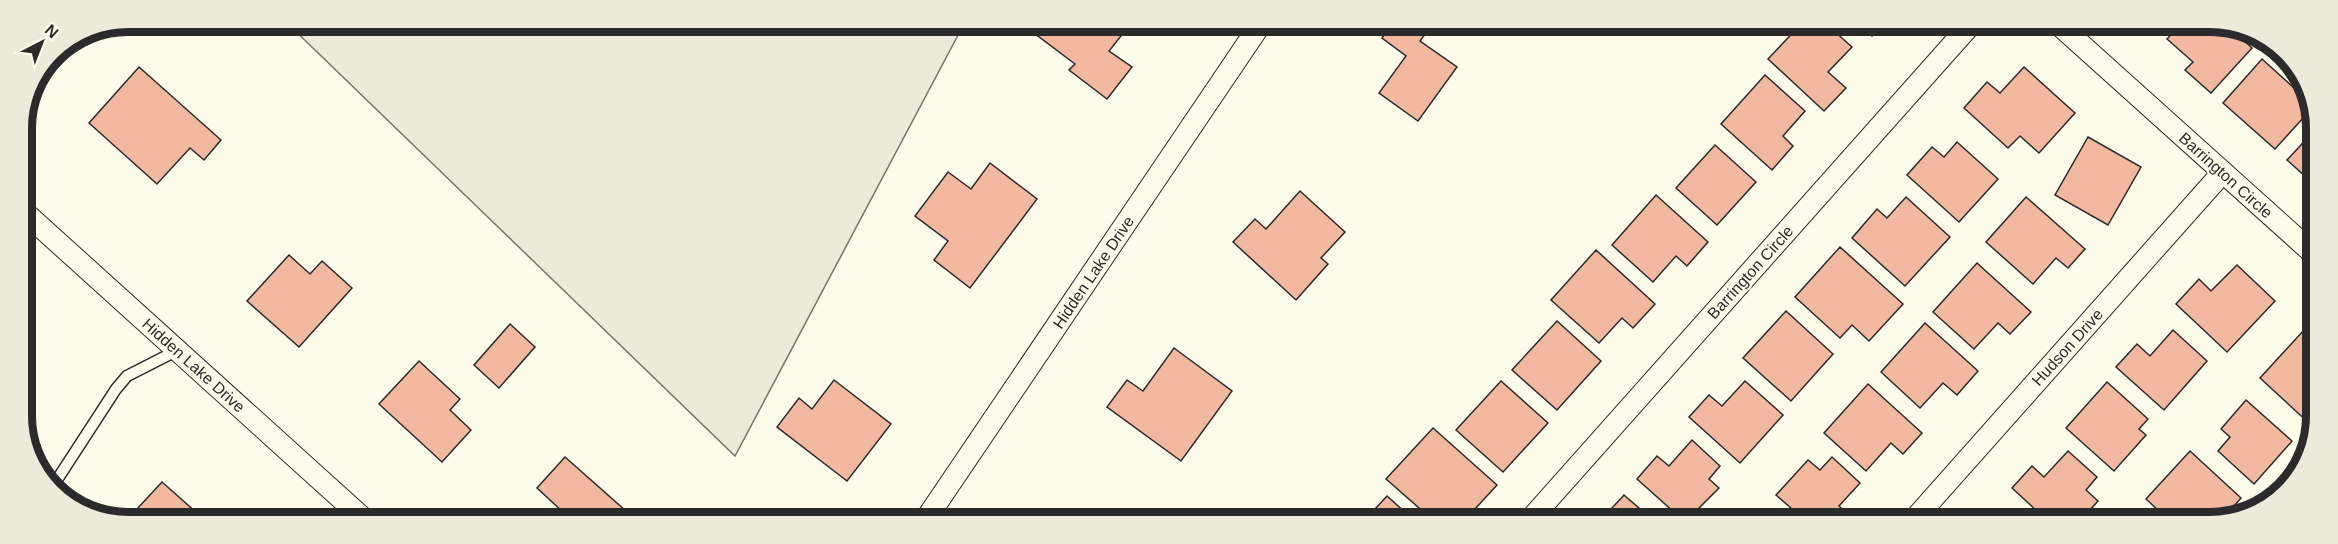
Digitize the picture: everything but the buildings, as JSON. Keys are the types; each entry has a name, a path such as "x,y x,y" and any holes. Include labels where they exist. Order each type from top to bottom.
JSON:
{"street":[{"name":"Hidden Lake Drive","path":"931,512 1255,32"},
{"name":"Barrington Circle","path":"1537,512 1964,32"},
{"name":"Barrington Circle","path":"2067,32 2306,247"},
{"name":"Hudson Drive","path":"1921,512 2223,172"},
{"name":"Hidden Lake Drive","path":"32,219 356,512"}],"lane":[{"path":"57,481 116,389 127,376 178,350"}],"shaded area":[{"path":"296,32 960,32 735,456"}]}
